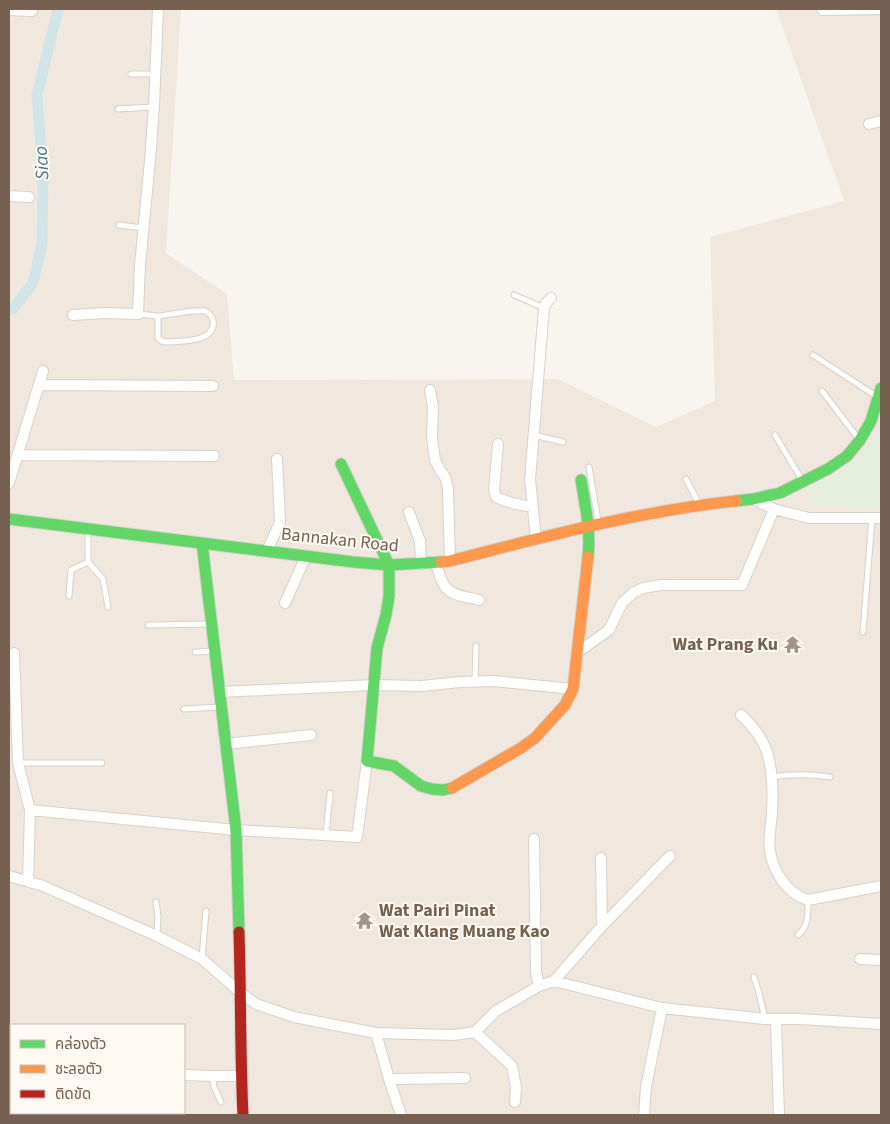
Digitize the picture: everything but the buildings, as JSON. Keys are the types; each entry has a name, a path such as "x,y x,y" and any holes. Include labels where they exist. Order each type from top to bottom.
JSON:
{"street":[{"path":"73,315 104,313 138,314 140,265 154,106 158,9"},
{"path":"822,10 881,9"},
{"path":"9,10 32,11"},
{"path":"869,124 881,121"},
{"path":"9,196 29,197"},
{"path":"536,539 530,479 544,308 546,302 551,298"},
{"path":"9,483 43,371"},
{"path":"39,385 212,386"},
{"path":"430,390 433,407 432,438 435,460 446,478 448,488 450,561"},
{"name":"Bannakan Road","path":"9,519 353,562 389,565 450,561 594,525 698,505 780,494 828,469 847,456 860,440 871,421 880,393"},
{"path":"498,444 494,490 496,497 505,502 532,507"},
{"path":"17,455 214,456"},
{"path":"267,551 280,522 277,459"},
{"path":"30,810 236,830 357,837 367,761 377,648 389,596 389,565 342,464"},
{"path":"367,761 394,766 421,786 443,790 452,788 535,738 565,705 573,688 589,548 594,525 581,480"},
{"path":"753,499 774,508 809,518 876,518"},
{"path":"578,652 609,630 622,603 633,593 644,588 661,585 742,586 774,508"},
{"path":"409,512 420,542 421,564"},
{"path":"202,543 236,830 243,1115"},
{"path":"285,603 306,556"},
{"path":"436,563 440,580 446,589 456,595 479,600"},
{"path":"14,653 12,702 18,763 30,810 28,881"},
{"path":"219,692 374,685 422,686 475,681 573,688"},
{"path":"741,715 762,739 767,754 771,777 770,852 775,869 786,886 795,894 808,900 881,886"},
{"path":"225,744 311,735"},
{"path":"534,839 536,972 539,986"},
{"path":"9,876 43,886 157,936 202,959 256,1004 294,1017 376,1033 454,1035 475,1032 496,1011 539,986 554,981 602,926 670,856"},
{"path":"601,858 602,926"},
{"path":"860,959 881,960"},
{"path":"554,981 662,1008 776,1020 800,1019 881,1024"},
{"path":"644,1115 646,1087 662,1008"},
{"path":"776,1020 779,1115"},
{"path":"475,1032 512,1066 516,1088 514,1102"},
{"path":"376,1033 401,1115"},
{"path":"185,1075 241,1076"},
{"path":"389,1079 465,1078"}],"lane":[{"path":"131,74 155,74"},
{"path":"118,109 154,106"},
{"path":"119,225 144,228"},
{"path":"514,295 544,308"},
{"path":"138,314 158,316 206,311 213,319 212,327 208,334 202,338 161,341 158,338 158,316"},
{"path":"813,355 880,393"},
{"path":"822,391 860,440"},
{"path":"534,435 563,442"},
{"path":"775,435 804,482"},
{"path":"589,467 594,525"},
{"path":"686,479 698,505"},
{"path":"863,632 876,518"},
{"path":"88,529 88,562 103,579 108,607"},
{"path":"69,596 70,570 88,562"},
{"path":"148,626 211,624"},
{"path":"475,681 476,646"},
{"path":"196,652 214,650"},
{"path":"184,709 221,707"},
{"path":"18,763 102,764"},
{"path":"771,777 791,774 830,777"},
{"path":"326,836 330,793"},
{"path":"798,935 806,925 808,900"},
{"path":"156,902 158,916 157,936"},
{"path":"202,959 206,911"},
{"path":"754,977 760,992 765,1019"},
{"path":"212,1076 214,1087 222,1102"}],"shaded area":[{"path":"9,9 181,9 166,253 227,294 234,380 558,379 656,427 715,401 710,237 844,201 776,9 881,9 881,1115 9,1115"}],"green space":[{"path":"881,416 881,508 815,506 803,491 834,475 862,453 875,434"}],"waterway":[{"name":"Siao","path":"9,310 13,309 33,283 42,244 43,173 37,95 58,9"}],"traffic: fast":[{"path":"736,501 780,493 828,469 847,456 860,440 871,421 881,388"},
{"path":"341,464 389,565 389,596 377,648 367,761 394,766 421,786 443,790 452,788"},
{"path":"581,480 588,528 588,557"},
{"path":"9,519 353,562 389,565 441,562"},
{"path":"202,543 236,830 239,932"}],"traffic: slow":[{"path":"441,562 628,518 700,505 736,501"},
{"path":"452,788 535,738 565,705 573,689 588,557"}],"traffic: jam":[{"path":"239,932 243,1115"}],"place":[{"name":"Wat Prang Ku","path":"792,644"},
{"name":"Wat Pairi Pinat Wat Klang Muang Kao","path":"365,920"}]}
